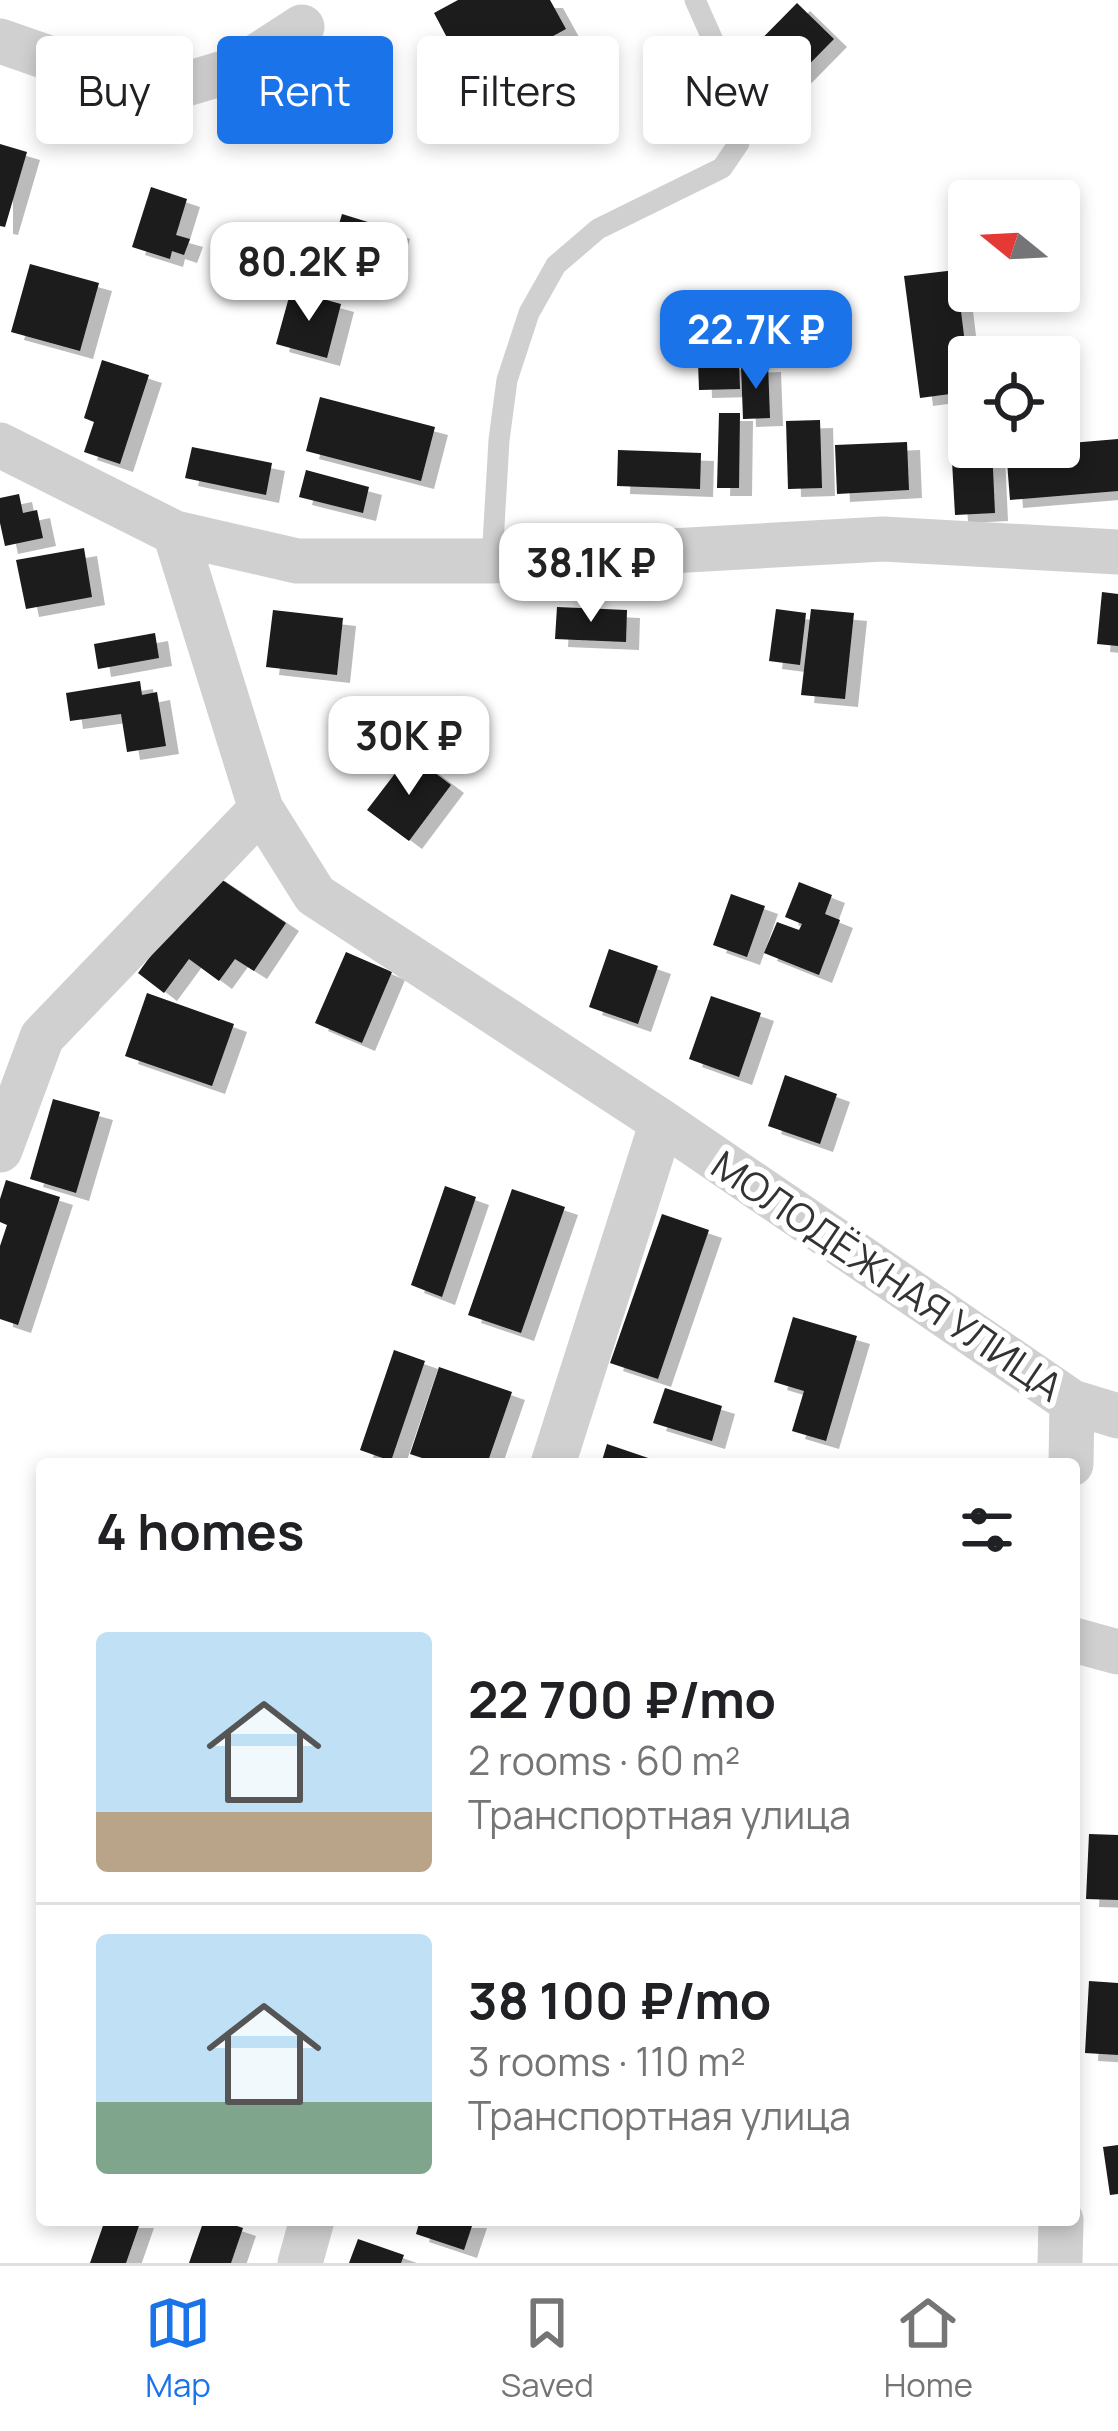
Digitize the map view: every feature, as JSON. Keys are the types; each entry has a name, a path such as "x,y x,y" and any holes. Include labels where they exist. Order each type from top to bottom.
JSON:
{"street":[{"path":"0,41 133,87 166,86 237,69 302,27"},
{"path":"0,446 175,533 297,561 492,561 883,539 1118,552"},
{"name":"МОЛОДЁЖНАЯ УЛИЦА","path":"175,533 261,809 315,895 662,1123 1072,1402 1118,1416"},
{"path":"0,1150 42,1037 261,809"},
{"name":"МОЛОДЁЖНАЯ УЛИЦА","path":"555,1458 662,1123"},
{"path":"1071,1458 1072,1402"},
{"path":"1080,1642 1118,1652"},
{"path":"300,2263 310,2226"},
{"path":"1060,2226 1060,2263"}],"lane":[{"path":"492,561 507,380 529,313 556,265 598,229 722,168 740,142 744,110 695,0"}],"building":[{"path":"458,0 550,0 566,29 553,36 446,36 434,13"},
{"path":"797,3 834,39 811,62 811,36 765,36"},
{"path":"0,144 27,152 5,227 0,226"},
{"path":"151,187 187,199 176,235 190,239 184,255 172,251 170,259 132,247"},
{"path":"342,214 397,231 385,268 331,251"},
{"path":"30,264 99,283 80,351 11,332"},
{"path":"948,271 948,312 961,312 964,336 948,336 948,394 920,398 904,276"},
{"path":"291,290 341,304 327,358 276,344"},
{"path":"102,360 149,375 120,464 84,452 94,422 84,418"},
{"path":"739,361 740,389 699,390 698,362"},
{"path":"768,364 770,418 743,419 741,365"},
{"path":"320,397 435,427 421,481 306,451"},
{"path":"719,413 740,413 739,488 717,488"},
{"path":"820,420 822,488 788,489 786,421"},
{"path":"1118,439 1118,491 1010,500 1007,468 1080,468 1080,442"},
{"path":"907,442 909,490 837,494 835,445"},
{"path":"192,447 272,463 266,495 185,478"},
{"path":"618,450 701,453 700,489 617,486"},
{"path":"952,468 993,468 995,513 955,515"},
{"path":"306,470 369,487 363,513 299,497"},
{"path":"19,494 23,513 37,510 43,538 5,546 0,498"},
{"path":"84,548 92,597 26,609 16,560"},
{"path":"1102,592 1118,594 1118,646 1097,644"},
{"path":"557,607 627,610 626,642 555,639"},
{"path":"776,609 806,613 800,665 769,661"},
{"path":"811,609 854,613 845,699 801,695"},
{"path":"273,610 343,618 337,675 266,667"},
{"path":"155,633 159,658 98,669 94,644"},
{"path":"140,681 142,695 157,692 166,746 127,752 121,714 70,721 66,693"},
{"path":"410,754 451,785 409,841 367,810"},
{"path":"212,873 286,923 254,971 235,959 219,981 189,959 164,993 138,973"},
{"path":"799,882 832,895 825,914 840,920 819,975 764,953 777,922 799,930 802,924 785,917"},
{"path":"731,894 765,906 747,957 713,945"},
{"path":"609,949 658,966 638,1024 589,1007"},
{"path":"346,952 392,972 362,1043 315,1023"},
{"path":"147,993 234,1024 212,1086 125,1056"},
{"path":"711,996 761,1013 739,1077 689,1059"},
{"path":"785,1075 837,1094 820,1144 768,1126"},
{"path":"53,1099 100,1112 76,1193 30,1179"},
{"path":"6,1180 60,1197 18,1325 0,1319 0,1246 7,1225 0,1222 0,1199"},
{"path":"445,1186 476,1197 442,1297 411,1285"},
{"path":"512,1189 565,1207 521,1333 468,1315"},
{"path":"662,1214 709,1230 658,1379 610,1363"},
{"path":"793,1317 857,1336 826,1441 792,1431 804,1391 774,1382"},
{"path":"394,1350 425,1361 392,1458 360,1450"},
{"path":"439,1367 512,1392 489,1458 410,1454"},
{"path":"665,1388 722,1406 712,1441 653,1423"},
{"path":"607,1444 648,1458 603,1458"},
{"path":"1089,1834 1118,1835 1118,1900 1086,1899"},
{"path":"1089,1981 1118,1983 1118,2055 1085,2053"},
{"path":"1118,2145 1118,2194 1110,2195 1103,2147"},
{"path":"103,2226 139,2226 126,2263 90,2263"},
{"path":"202,2226 243,2228 231,2263 189,2263"},
{"path":"418,2226 472,2226 464,2250 416,2234"},
{"path":"358,2239 404,2255 401,2263 349,2263"}]}
